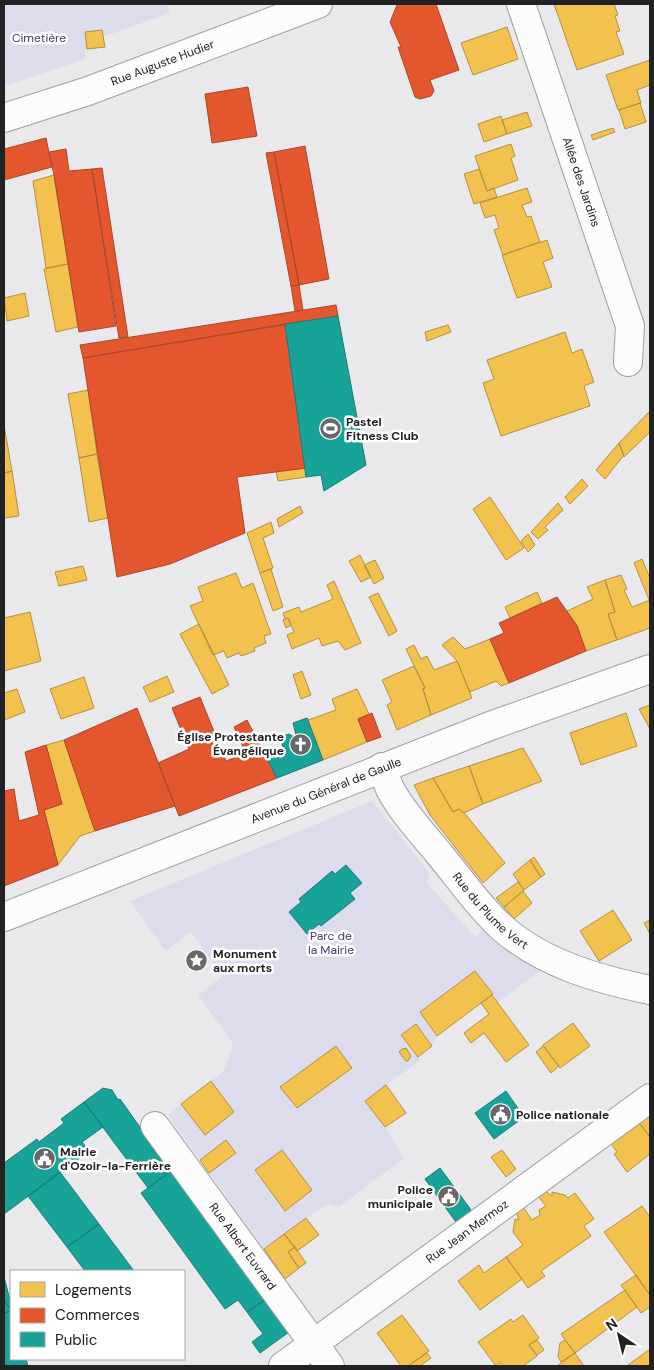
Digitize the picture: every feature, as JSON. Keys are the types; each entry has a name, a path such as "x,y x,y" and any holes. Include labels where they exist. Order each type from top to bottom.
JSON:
{"street":[{"name":"Rue Auguste Hudier","path":"4,118 88,91 318,4"},
{"name":"Allée des Jardins","path":"520,4 630,326 628,362"},
{"name":"Avenue du Général de Gaulle","path":"4,917 382,767 650,669"},
{"name":"Rue du Plume Vert","path":"382,767 390,788 407,813 491,917 510,934 533,950 578,971 599,979 650,990"},
{"name":"Rue Jean Mermoz","path":"283,1366 650,1098"},
{"name":"Rue Albert Euvrard","path":"155,1126 330,1366"}],"green space":[{"name":"Cimetière","path":"4,4 168,4 169,13 103,37 105,47 85,50 85,59 4,86"},
{"name":"Parc de la Mairie","path":"372,801 431,875 426,882 475,937 485,929 542,970 498,1002 475,971 420,1012 437,1036 432,1046 418,1057 420,1060 366,1101 404,1158 339,1207 328,1204 264,1249 168,1115 224,1071 233,1043 198,995 223,976 191,932 166,951 130,901"}],"building: Logements":[{"path":"554,4 614,4 618,15 615,16 620,31 616,32 624,54 577,70"},
{"path":"507,27 518,59 473,75 461,43"},
{"path":"102,30 105,47 87,49 85,32"},
{"path":"650,60 650,85 637,90 641,103 618,110 606,75"},
{"path":"640,103 646,122 625,129 619,110"},
{"path":"527,112 532,126 507,134 502,120"},
{"path":"501,116 507,134 484,142 478,124"},
{"path":"613,128 615,132 593,140 591,135"},
{"path":"511,144 515,156 511,158 518,180 487,191 475,156"},
{"path":"479,169 487,191 494,188 497,197 474,204 464,174"},
{"path":"54,175 68,264 46,268 33,181"},
{"path":"527,188 532,202 522,205 527,217 531,216 540,242 503,255 494,230 499,228 495,215 485,218 480,203"},
{"path":"547,240 553,258 543,262 552,287 517,298 502,255"},
{"path":"68,264 78,327 56,332 44,269"},
{"path":"25,293 29,316 7,321 4,298"},
{"path":"448,325 451,332 427,341 425,332"},
{"path":"565,332 572,353 582,349 594,382 584,386 590,406 501,436 483,383 494,379 487,360"},
{"path":"88,390 97,454 79,458 68,394"},
{"path":"650,411 650,432 624,457 619,443"},
{"path":"4,425 12,471 4,473"},
{"path":"619,443 624,455 605,479 596,470"},
{"path":"97,454 108,518 89,522 79,458"},
{"path":"306,468 306,477 278,481 276,471"},
{"path":"12,471 19,516 4,518 4,473"},
{"path":"582,479 588,486 570,504 565,497"},
{"path":"490,497 524,548 506,560 473,509"},
{"path":"558,503 563,510 545,527 548,530 538,539 531,532"},
{"path":"300,506 303,513 279,527 277,519"},
{"path":"271,522 274,533 263,538 273,568 260,573 247,533"},
{"path":"528,534 535,545 528,552 521,541"},
{"path":"360,555 371,577 361,582 349,561"},
{"path":"642,559 650,578 650,602 634,563"},
{"path":"375,560 384,578 374,584 364,565"},
{"path":"83,566 87,580 59,586 55,572"},
{"path":"271,569 283,607 273,611 260,573"},
{"path":"236,573 242,588 253,583 271,634 264,636 266,643 254,648 255,651 241,656 239,653 227,658 224,651 213,655 190,606 203,601 198,587"},
{"path":"621,575 627,589 624,590 632,607 650,600 650,628 617,640 608,614 615,612 605,580"},
{"path":"605,580 615,612 608,614 617,640 586,651 577,626 567,611 593,599 587,587"},
{"path":"334,581 361,643 345,650 338,641 322,646 319,638 292,649 287,635 294,632 288,618 285,619 283,613 299,607 301,612 333,599 327,585"},
{"path":"537,592 542,603 510,618 505,607"},
{"path":"378,593 397,631 389,636 369,597"},
{"path":"30,612 41,661 4,671 4,618"},
{"path":"288,618 291,625 286,628 283,620"},
{"path":"199,624 229,685 212,694 180,634"},
{"path":"453,637 465,649 490,639 509,683 501,686 496,681 470,692 457,661 442,645"},
{"path":"414,645 421,659 427,656 434,670 457,661 472,698 431,715 423,689 425,688 406,649"},
{"path":"414,666 425,688 423,689 431,715 397,730 387,705 392,702 382,680"},
{"path":"302,671 311,695 301,699 293,675"},
{"path":"167,676 174,692 150,702 143,687"},
{"path":"84,677 94,708 61,719 50,689"},
{"path":"17,689 25,712 4,720 4,693"},
{"path":"357,689 369,714 358,719 367,742 323,760 308,720 336,710 332,699"},
{"path":"650,705 650,729 639,709"},
{"path":"626,713 637,746 581,765 570,733"},
{"path":"64,740 95,831 80,836 58,865 44,810 62,804 46,745"},
{"path":"523,748 542,781 483,804 469,766"},
{"path":"469,766 483,804 464,813 459,809 453,812 433,778"},
{"path":"433,778 453,812 459,809 466,815 505,863 483,883 430,815 414,785"},
{"path":"534,857 545,874 541,877 530,860"},
{"path":"530,860 541,877 524,890 513,874"},
{"path":"518,882 524,890 504,907 496,898"},
{"path":"523,891 532,903 514,919 504,907"},
{"path":"613,910 632,940 599,961 580,931"},
{"path":"650,920 650,934 644,923"},
{"path":"475,971 493,994 437,1036 420,1012"},
{"path":"492,995 529,1045 506,1062 484,1033 471,1043 464,1033 489,1014 481,1003"},
{"path":"573,1023 590,1046 560,1068 543,1045"},
{"path":"416,1024 432,1046 418,1057 401,1035"},
{"path":"336,1046 352,1068 297,1108 280,1087"},
{"path":"543,1046 559,1066 551,1073 536,1052"},
{"path":"406,1048 411,1056 408,1061 399,1052"},
{"path":"211,1081 234,1112 205,1135 181,1104"},
{"path":"386,1085 406,1113 385,1127 365,1101"},
{"path":"650,1111 650,1137 637,1120"},
{"path":"637,1120 650,1137 650,1154 627,1172 614,1154 617,1152 609,1141"},
{"path":"226,1140 236,1153 209,1173 200,1160"},
{"path":"282,1150 312,1190 285,1211 255,1170"},
{"path":"502,1150 516,1169 506,1177 491,1157"},
{"path":"545,1191 552,1196 552,1192 565,1195 568,1198 575,1193 594,1219 584,1226 591,1236 541,1271 545,1276 528,1288 506,1257 523,1245 513,1232 515,1219 519,1220 516,1212 523,1207 532,1220 540,1215 539,1210 546,1206 538,1196"},
{"path":"642,1206 650,1217 650,1295 604,1232"},
{"path":"306,1218 319,1235 297,1251 284,1234"},
{"path":"284,1234 295,1247 288,1252 299,1268 285,1279 264,1249"},
{"path":"295,1247 306,1263 299,1268 288,1252"},
{"path":"506,1257 522,1279 480,1310 458,1281 479,1265 484,1273"},
{"path":"636,1275 650,1295 650,1307 641,1313 621,1285"},
{"path":"625,1290 637,1307 575,1353 561,1334"},
{"path":"402,1315 429,1351 408,1366 401,1366 377,1333"},
{"path":"523,1315 539,1338 529,1345 537,1356 523,1366 503,1366 500,1363 496,1366 478,1342 511,1319 513,1322"},
{"path":"537,1340 544,1350 537,1355 529,1345"},
{"path":"565,1340 575,1353 561,1362 558,1357 560,1343"},
{"path":"650,1349 650,1366 628,1365"},
{"path":"427,1353 431,1358 420,1366 408,1366"},
{"path":"575,1353 584,1366 557,1366"}],"building: Commerces":[{"path":"436,4 459,70 430,80 434,91 431,96 420,99 415,97 398,47 401,47 390,22 397,5"},
{"path":"248,87 257,136 212,143 205,94"},
{"path":"46,138 52,167 4,180 4,149"},
{"path":"305,146 329,279 299,285 274,152"},
{"path":"66,149 69,171 92,169 116,326 79,332 49,152"},
{"path":"274,152 299,285 291,286 266,153"},
{"path":"102,168 128,337 119,338 92,169"},
{"path":"299,285 303,310 295,311 291,286"},
{"path":"336,305 338,316 83,358 80,345"},
{"path":"285,324 306,468 237,477 245,533 170,564 117,577 83,358"},
{"path":"557,597 577,626 586,651 509,683 490,639 504,633 499,623"},
{"path":"200,697 226,761 246,753 234,727 247,720 277,778 179,816 158,763 189,749 172,708"},
{"path":"137,708 175,806 95,831 64,740"},
{"path":"372,713 381,737 367,742 358,719"},
{"path":"46,745 62,804 44,810 58,865 4,886 4,791 14,789 19,821 39,815 25,752"}],"building: Public":[{"name":"Pastel Fitness Club","path":"338,316 366,465 324,491 321,475 306,477 285,324"},
{"name":"Église Protestante Évangélique","path":"307,718 323,760 277,778 265,755 283,748 281,740 283,736 289,734 294,737 296,735 293,723"},
{"path":"346,865 362,883 350,893 355,899 321,926 319,924 307,934 289,912 301,902 299,899 332,871 335,874"},
{"path":"103,1088 112,1090 118,1100 120,1099 171,1171 148,1188 84,1102"},
{"name":"Police nationale","path":"506,1091 524,1117 494,1139 475,1113"},
{"name":"Mairie d'Ozoir-la-Ferrière","path":"84,1102 103,1127 82,1142 89,1151 4,1214 4,1169 6,1167 4,1163 37,1139 39,1142 64,1123 61,1119"},
{"name":"Police municipale","path":"440,1168 474,1214 458,1225 425,1179"},
{"path":"171,1171 266,1299 247,1312 238,1300 225,1309 141,1193"},
{"path":"60,1172 99,1224 67,1247 28,1196"},
{"path":"99,1224 133,1270 84,1270 67,1247"},
{"path":"4,1277 10,1300 10,1309 4,1300"},
{"path":"266,1299 289,1332 260,1353 252,1342 263,1334 247,1312"},
{"path":"4,1300 10,1311 4,1314"},
{"path":"10,1311 10,1360 26,1360 28,1366 4,1366 4,1314"}],"place":[{"name":"Pastel Fitness Club","path":"330,429"},
{"name":"Église Protestante Évangélique","path":"300,744"},
{"name":"Monument aux morts","path":"197,961"},
{"name":"Police nationale","path":"500,1115"},
{"name":"Mairie d'Ozoir-la-Ferrière","path":"44,1159"},
{"name":"Police municipale","path":"449,1197"}]}
